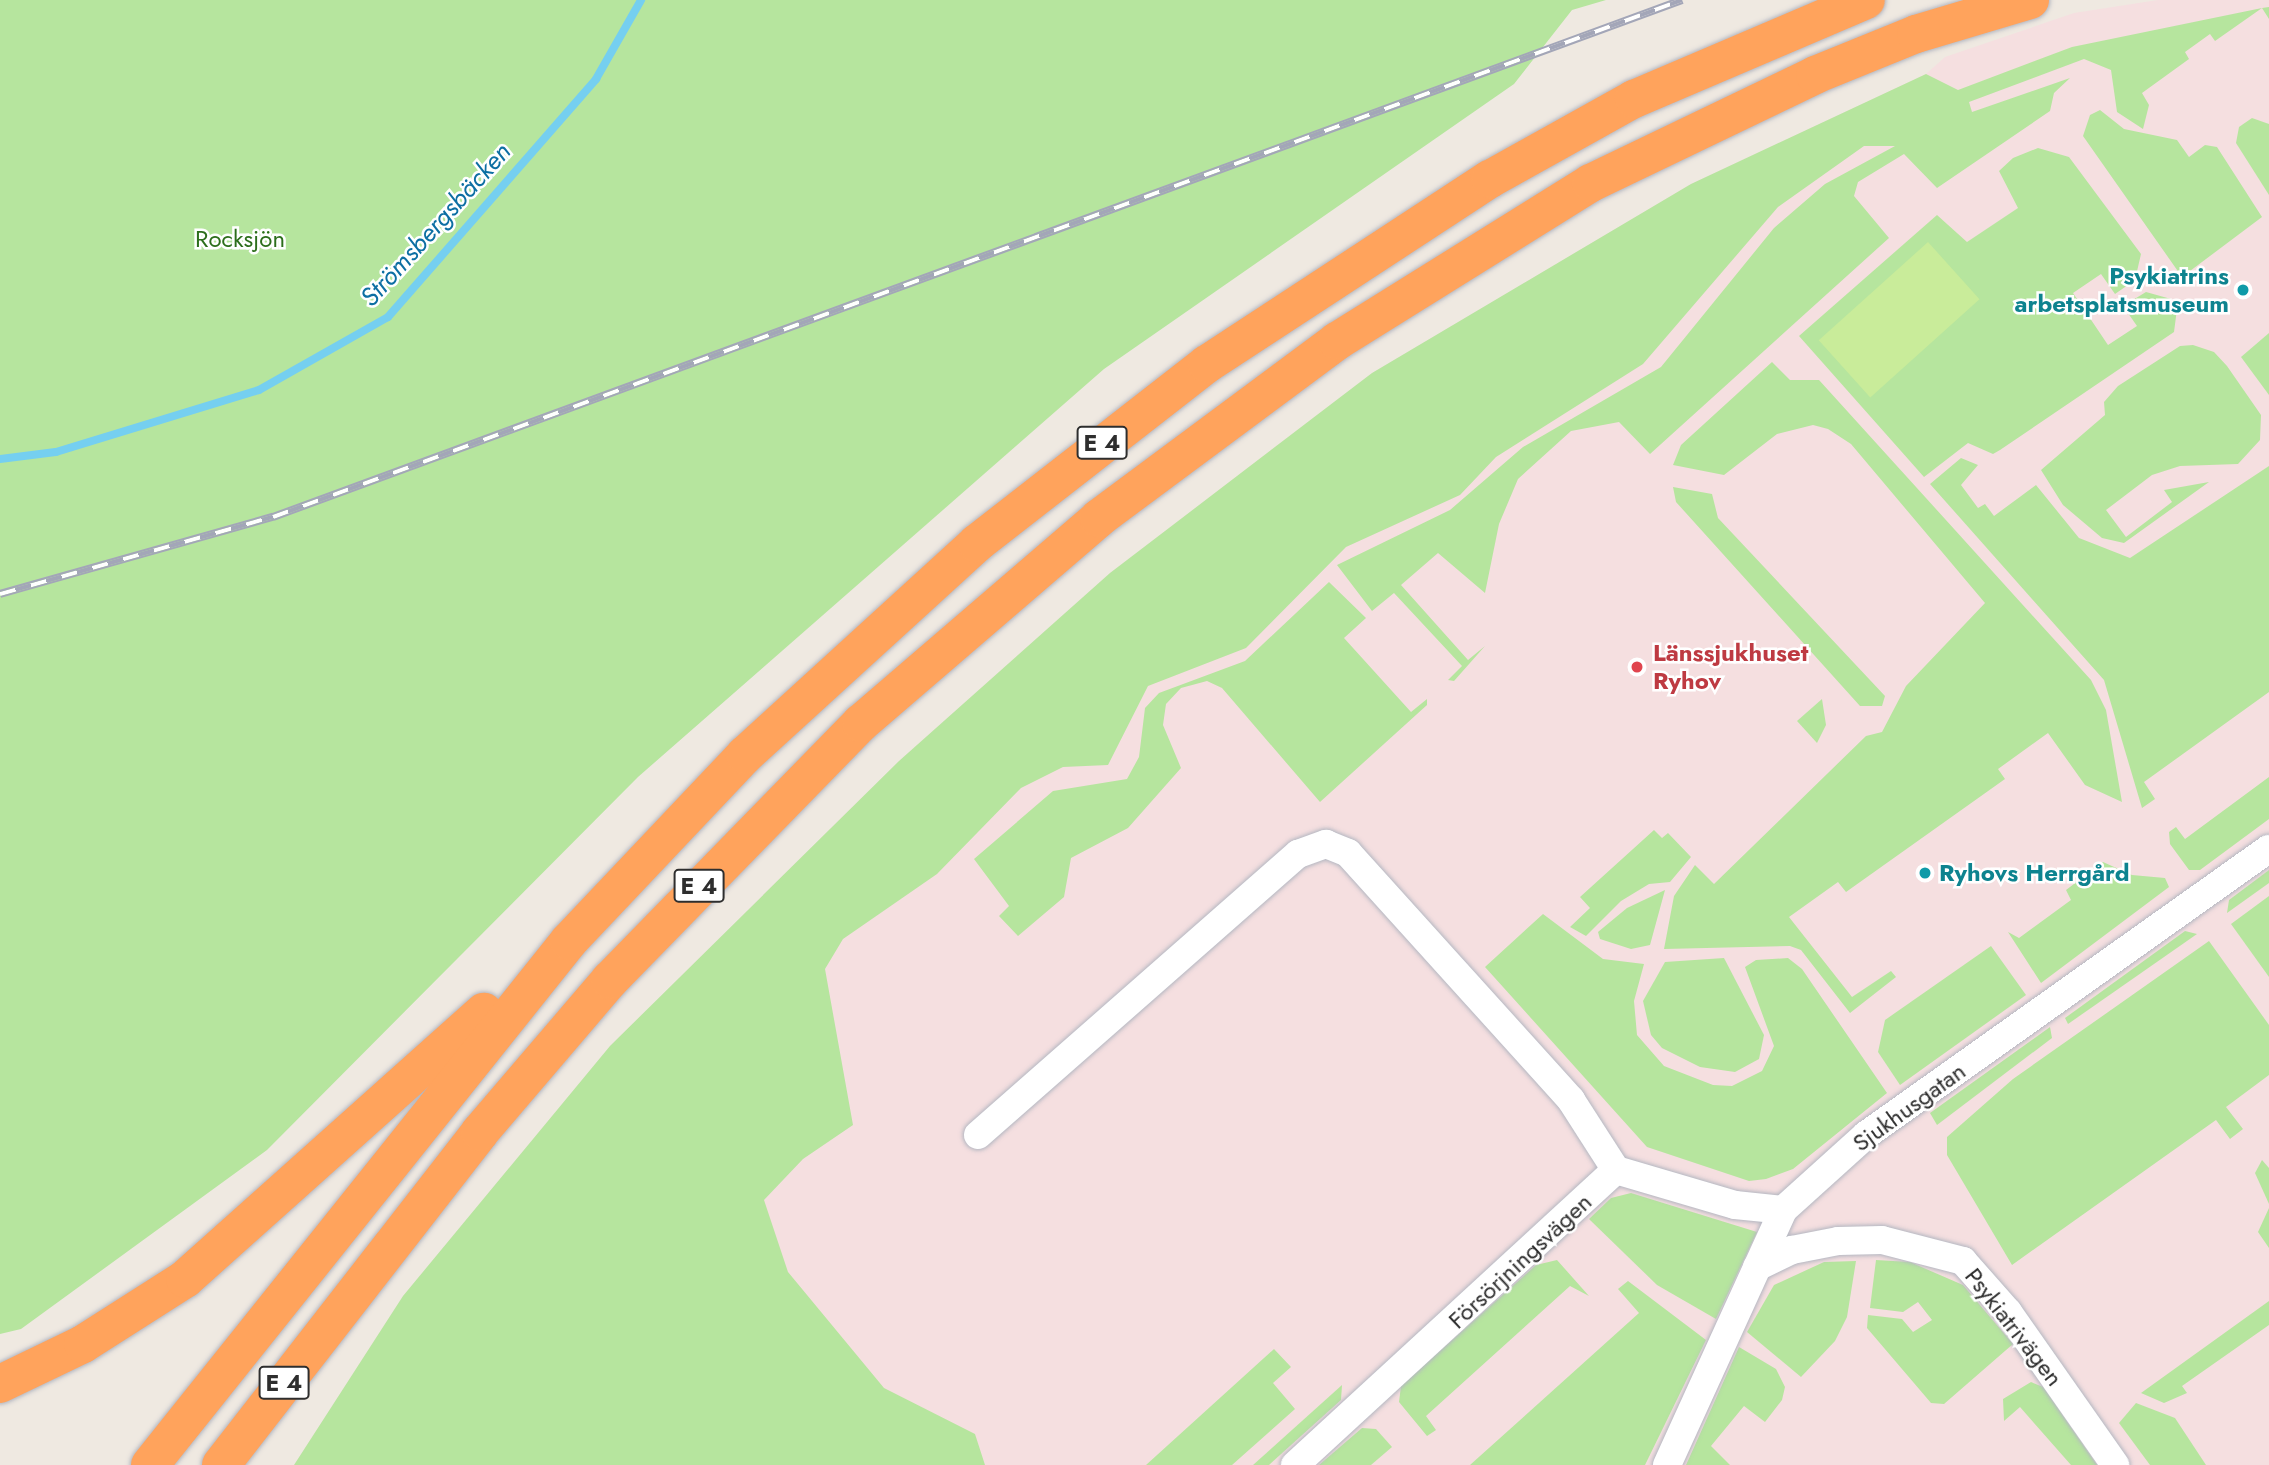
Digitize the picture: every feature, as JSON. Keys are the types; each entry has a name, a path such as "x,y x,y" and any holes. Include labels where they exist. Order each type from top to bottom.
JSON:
{"highway":[{"name":"E 4","path":"150,1465 569,941 708,793 892,617 1207,364 1393,240 1566,136 1722,59 1866,0"},
{"name":"E 4","path":"221,1465 348,1300 610,980 777,804 944,647 1163,467 1337,341 1591,183 1747,104 1916,34 2030,0"},
{"path":"0,1384 83,1344 196,1270 569,941"},
{"path":"247,1465 348,1300"}],"street":[{"path":"978,1135 1298,854 1326,844 1348,853 1553,1080 1616,1170 1735,1205 1783,1210"},
{"name":"Sjukhusgatan","path":"1667,1465 1783,1210 1866,1135 2269,849"},
{"name":"Försörjningsvägen","path":"1295,1465 1616,1170"},
{"name":"Psykiatrivägen","path":"1757,1268 1792,1250 1838,1241 1882,1240 1963,1261 2008,1312 2115,1465"}],"shaded area":[{"name":"Länssjukhuset Ryhov","path":"2158,0 2269,0 2269,1465 294,1465 403,1296 610,1046 899,761 1110,573 1372,373 1691,184 1926,74 1945,57 2074,13"}],"green space":[{"name":"Rocksjön","path":"0,0 1606,0 1572,10 1514,84 1104,369 638,777 267,1150 21,1329 0,1334"},
{"path":"2269,7 2269,19 2262,8"},
{"path":"2262,8 2215,41 2210,34 2185,52 2189,59 2142,93 2149,105 2143,129 2117,112 2111,70 2084,59 1969,102 1972,112 2070,78 2054,93 2050,111 1937,188 1904,154 1858,182 1854,196 1889,238 1650,454 1619,422 1571,431 1518,479 1499,524 1485,593 1438,553 1401,585 1468,660 1485,646 1454,681 1448,680 1462,666 1394,593 1372,611 1337,565 1450,510 1523,447 1661,367 1774,228 1825,184 1895,146 1864,146 1778,207 1643,364 1496,457 1460,495 1346,547 1246,648 1148,686 1108,765 1063,767 1021,788 937,874 843,939 825,969 853,1125 803,1159 764,1200 788,1272 884,1388 975,1434 985,1465 294,1465 403,1296 610,1046 899,761 1110,573 1372,373 1691,184 1926,74 1958,90 2072,47"},
{"path":"2100,110 2124,129 2177,140 2189,157 2205,145 2217,147 2262,217 2182,277 2083,136 2090,115"},
{"path":"2252,118 2269,124 2269,195 2236,143 2239,127"},
{"path":"2038,148 2069,157 2141,254 2135,280 2115,294 2101,274 2073,293 2108,345 2137,326 2123,306 2146,292 2171,299 2177,309 2174,332 2000,450 1993,454 1968,443 1924,477 1799,336 1937,215 1967,242 2018,208 1999,171 2013,158"},
{"path":"1928,242 1980,299 1870,398 1819,340"},
{"path":"2269,333 2269,395 2241,357"},
{"path":"2193,345 2214,352 2227,366 2261,415 2260,440 2238,464 2180,466 2152,475 2106,510 2126,537 2172,502 2164,490 2209,482 2124,543 2102,538 2063,505 2041,470 2105,415 2104,402 2118,386 2180,346"},
{"path":"1772,362 1790,380 1819,380 2091,680 2106,710 2122,802 2085,785 2048,733 1998,769 2005,779 1846,892 1838,882 1789,917 1852,997 1891,971 1896,977 1850,1013 1801,950 1790,946 1664,949 1674,896 1695,865 1714,884 1866,736 1882,732 1906,686 1985,603 1851,444 1828,429 1813,425 1777,434 1724,475 1673,465 1681,445"},
{"path":"1961,458 1978,465 1961,485 1978,508 1985,504 1994,516 2036,485 2079,538 2130,558 2269,466 2269,692 2144,782 2155,799 2142,808 2104,680 1930,484"},
{"path":"1673,487 1712,494 1718,518 1885,696 1882,706 1860,706 1676,502"},
{"path":"1329,582 1366,618 1344,638 1411,712 1427,699 1427,705 1320,802 1222,688 1207,681 1181,688 1166,704 1163,725 1181,768 1128,828 1071,858 1064,897 1018,936 999,916 1009,906 974,859 1053,791 1127,779 1139,757 1145,708 1159,693 1245,661"},
{"path":"1822,699 1826,725 1817,743 1797,721"},
{"path":"2269,777 2269,819 2200,870 2189,870 2170,844 2169,832 2176,827 2185,839"},
{"path":"1654,830 1662,838 1668,833 1691,857 1670,882 1649,884 1621,901 1586,936 1570,927 1590,908 1580,897"},
{"path":"2103,862 2132,875 2165,878 2169,887 2041,983 2008,932 2019,938 2071,900 2066,890"},
{"path":"2269,870 2269,883 2227,913 2229,900"},
{"path":"1665,890 1650,945 1631,949 1600,939 1598,932 1627,908"},
{"path":"2269,896 2269,977 2231,924"},
{"path":"1543,914 1603,959 1644,964 1634,1001 1637,1035 1664,1066 1713,1085 1732,1086 1762,1071 1774,1046 1745,967 1756,960 1788,958 1802,969 1887,1093 1793,1169 1766,1179 1749,1181 1647,1147 1485,967"},
{"path":"2185,931 2197,934 2068,1024 2065,1018"},
{"path":"2209,941 2269,1025 2269,1075 2226,1107 2243,1129 2230,1139 2216,1120 2012,1265 1947,1155 1947,1137 2013,1079"},
{"path":"1991,946 2026,995 1900,1085 1878,1052 1885,1020"},
{"path":"1724,958 1764,1035 1759,1059 1735,1072 1700,1067 1662,1048 1651,1035 1643,1001 1665,962"},
{"path":"2050,1027 2052,1038 1937,1125 1930,1113"},
{"path":"2262,1160 2269,1168 2269,1204 2255,1173"},
{"path":"1631,1193 1757,1232 1716,1319 1657,1285 1589,1219 1611,1198"},
{"path":"2269,1208 2269,1248 2258,1232"},
{"path":"1557,1260 1589,1296 1570,1286 1426,1416 1436,1430 1427,1436 1399,1402 1401,1386 1536,1265"},
{"path":"1876,1260 1910,1262 1963,1285 2013,1344 1944,1404 1931,1403 1867,1328 1868,1315 1902,1319 1913,1332 1932,1320 1918,1302 1903,1312 1870,1308"},
{"path":"1856,1261 1847,1317 1835,1341 1801,1377 1747,1332 1774,1285 1824,1262"},
{"path":"1628,1281 1706,1340 1645,1465 1470,1465 1639,1313 1618,1289"},
{"path":"2269,1301 2269,1325 2182,1386 2187,1393 2164,1403 2141,1393"},
{"path":"1739,1347 1776,1369 1785,1387 1782,1400 1765,1422 1744,1406 1711,1446 1730,1465 1686,1465"},
{"path":"1274,1349 1291,1367 1273,1383 1295,1409 1232,1465 1146,1465"},
{"path":"2031,1382 2043,1387 2097,1465 2071,1465 2020,1407 2004,1421 2003,1399"},
{"path":"1342,1385 1341,1400 1269,1465 1253,1465"},
{"path":"2136,1403 2175,1418 2206,1465 2150,1465 2119,1423"},
{"path":"1362,1428 1376,1429 1392,1447 1371,1465 1319,1465"}],"waterway":[{"name":"Strömsbergsbäcken","path":"0,459 56,452 259,390 388,317 596,79 641,0"}],"railway":[{"path":"0,594 273,517 1682,0"}],"place":[{"name":"Psykiatrins arbetsplatsmuseum","path":"2243,290"},
{"name":"Länssjukhuset Ryhov","path":"1637,667"},
{"name":"Ryhovs Herrgård","path":"1925,873"}]}
